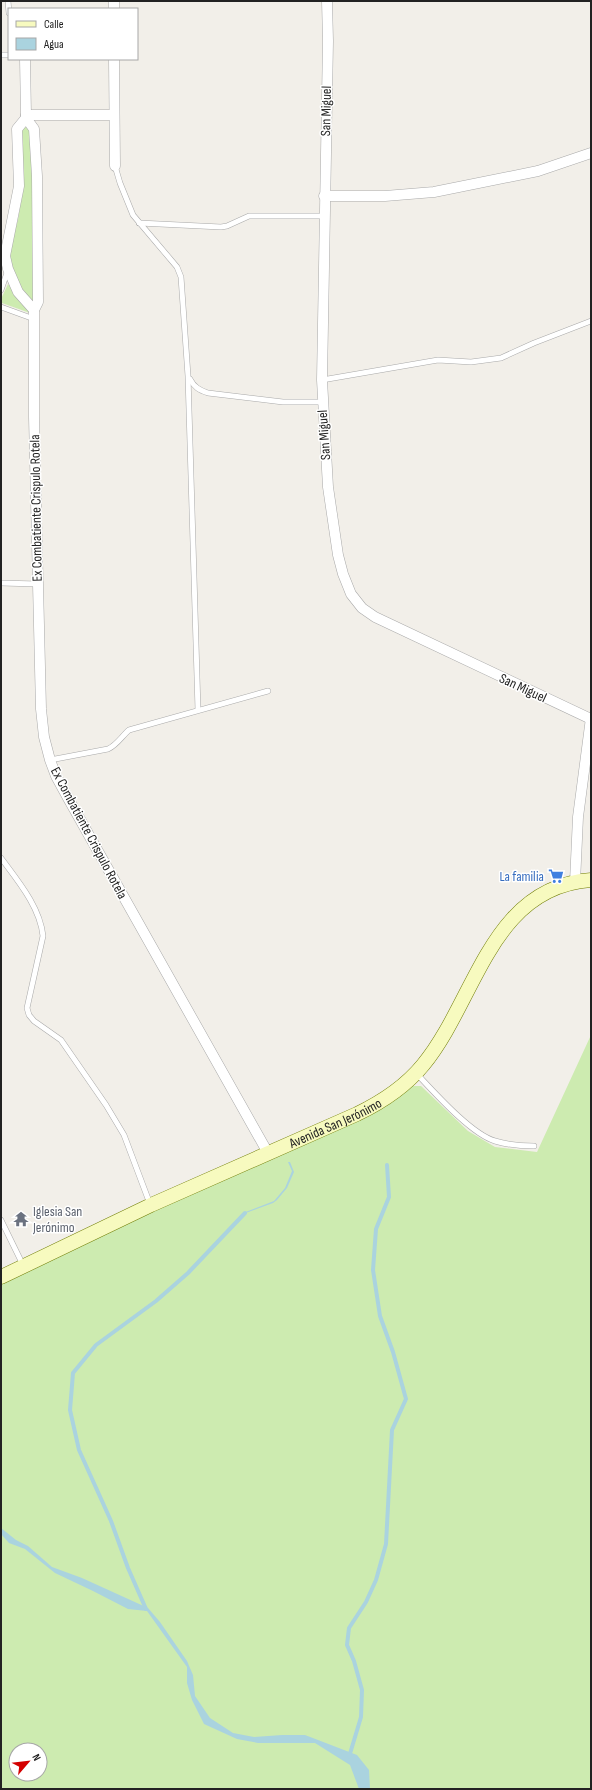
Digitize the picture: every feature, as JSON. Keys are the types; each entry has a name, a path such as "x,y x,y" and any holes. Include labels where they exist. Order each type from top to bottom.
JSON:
{"street":[{"name":"San Miguel","path":"327,1 328,41 324,196 322,402 328,487 338,555 343,574 352,594 362,608 375,617 591,719 578,817 575,882"},
{"name":"Ex Combatiente Crispulo Rotela","path":"25,60 26,116 34,129 38,204 38,302 34,314 34,417 37,584 41,709 44,737 56,776 268,1153"},
{"path":"114,60 115,166"},
{"path":"26,116 114,115"},
{"name":"Ex Combatiente Crispulo Rotela","path":"26,116 17,129 19,186 5,256 8,269 18,292 34,314"},
{"path":"324,196 385,196 434,192 538,171 591,153"},
{"name":"Avenida San Jerónimo","path":"1,1277 151,1205 375,1105 391,1094 415,1073 436,1047 492,944 507,925 522,910 548,891 575,882 591,880"}],"lane":[{"path":"115,166 127,203 139,223 177,267 181,277 188,376 198,710"},
{"path":"139,223 221,227 227,226 249,216 324,216"},
{"path":"1,290 8,269"},
{"path":"1,307 34,314"},
{"path":"322,380 438,360 471,362 501,358 534,343 591,321"},
{"path":"188,376 193,385 199,390 208,393 283,402 322,402"},
{"path":"1,583 37,584"},
{"path":"50,760 108,749 112,747 122,735 130,730 268,690"},
{"path":"1,858 28,896 42,929 43,936 27,1008 29,1015 34,1021 60,1040 106,1105 124,1135 151,1205"},
{"path":"415,1073 469,1126 487,1138 493,1141 516,1146 534,1146"},
{"path":"1,1220 23,1266"}],"green space":[{"path":"25,127 29,129 34,195 33,302 17,281 12,269 10,256 20,203 22,173 21,132"},
{"path":"8,284 30,313 2,303 1,299"},
{"path":"591,1035 591,1789 1,1789 1,1283 162,1207 358,1121 391,1103 411,1086 421,1086 468,1131 495,1147 537,1152"}],"water":[{"path":"288,1162 290,1162 294,1172 287,1188 277,1200 273,1203 243,1214 241,1218 243,1213 274,1201 285,1188 292,1171"},
{"path":"1,1528 16,1540 28,1546 52,1567 82,1578 148,1608 160,1622 187,1661 193,1675 195,1696 210,1718 233,1733 254,1737 305,1735 357,1755 369,1770 370,1789 359,1789 350,1765 315,1743 258,1743 237,1739 204,1724 192,1700 187,1683 187,1667 147,1611 128,1609 55,1573 25,1549 9,1543 1,1534"}],"waterway":[{"path":"349,1757 361,1717 362,1690 354,1661 347,1645 349,1628 366,1602 376,1580 386,1544 392,1430 406,1399 393,1352 380,1316 373,1270 376,1229 389,1197 387,1165"},
{"path":"146,1609 128,1568 111,1521 79,1450 70,1410 73,1373 96,1345 156,1301 188,1273 245,1213"}],"place":[{"name":"La familia","path":"556,876"},
{"name":"Iglesia San Jerónimo","path":"21,1219"}]}
